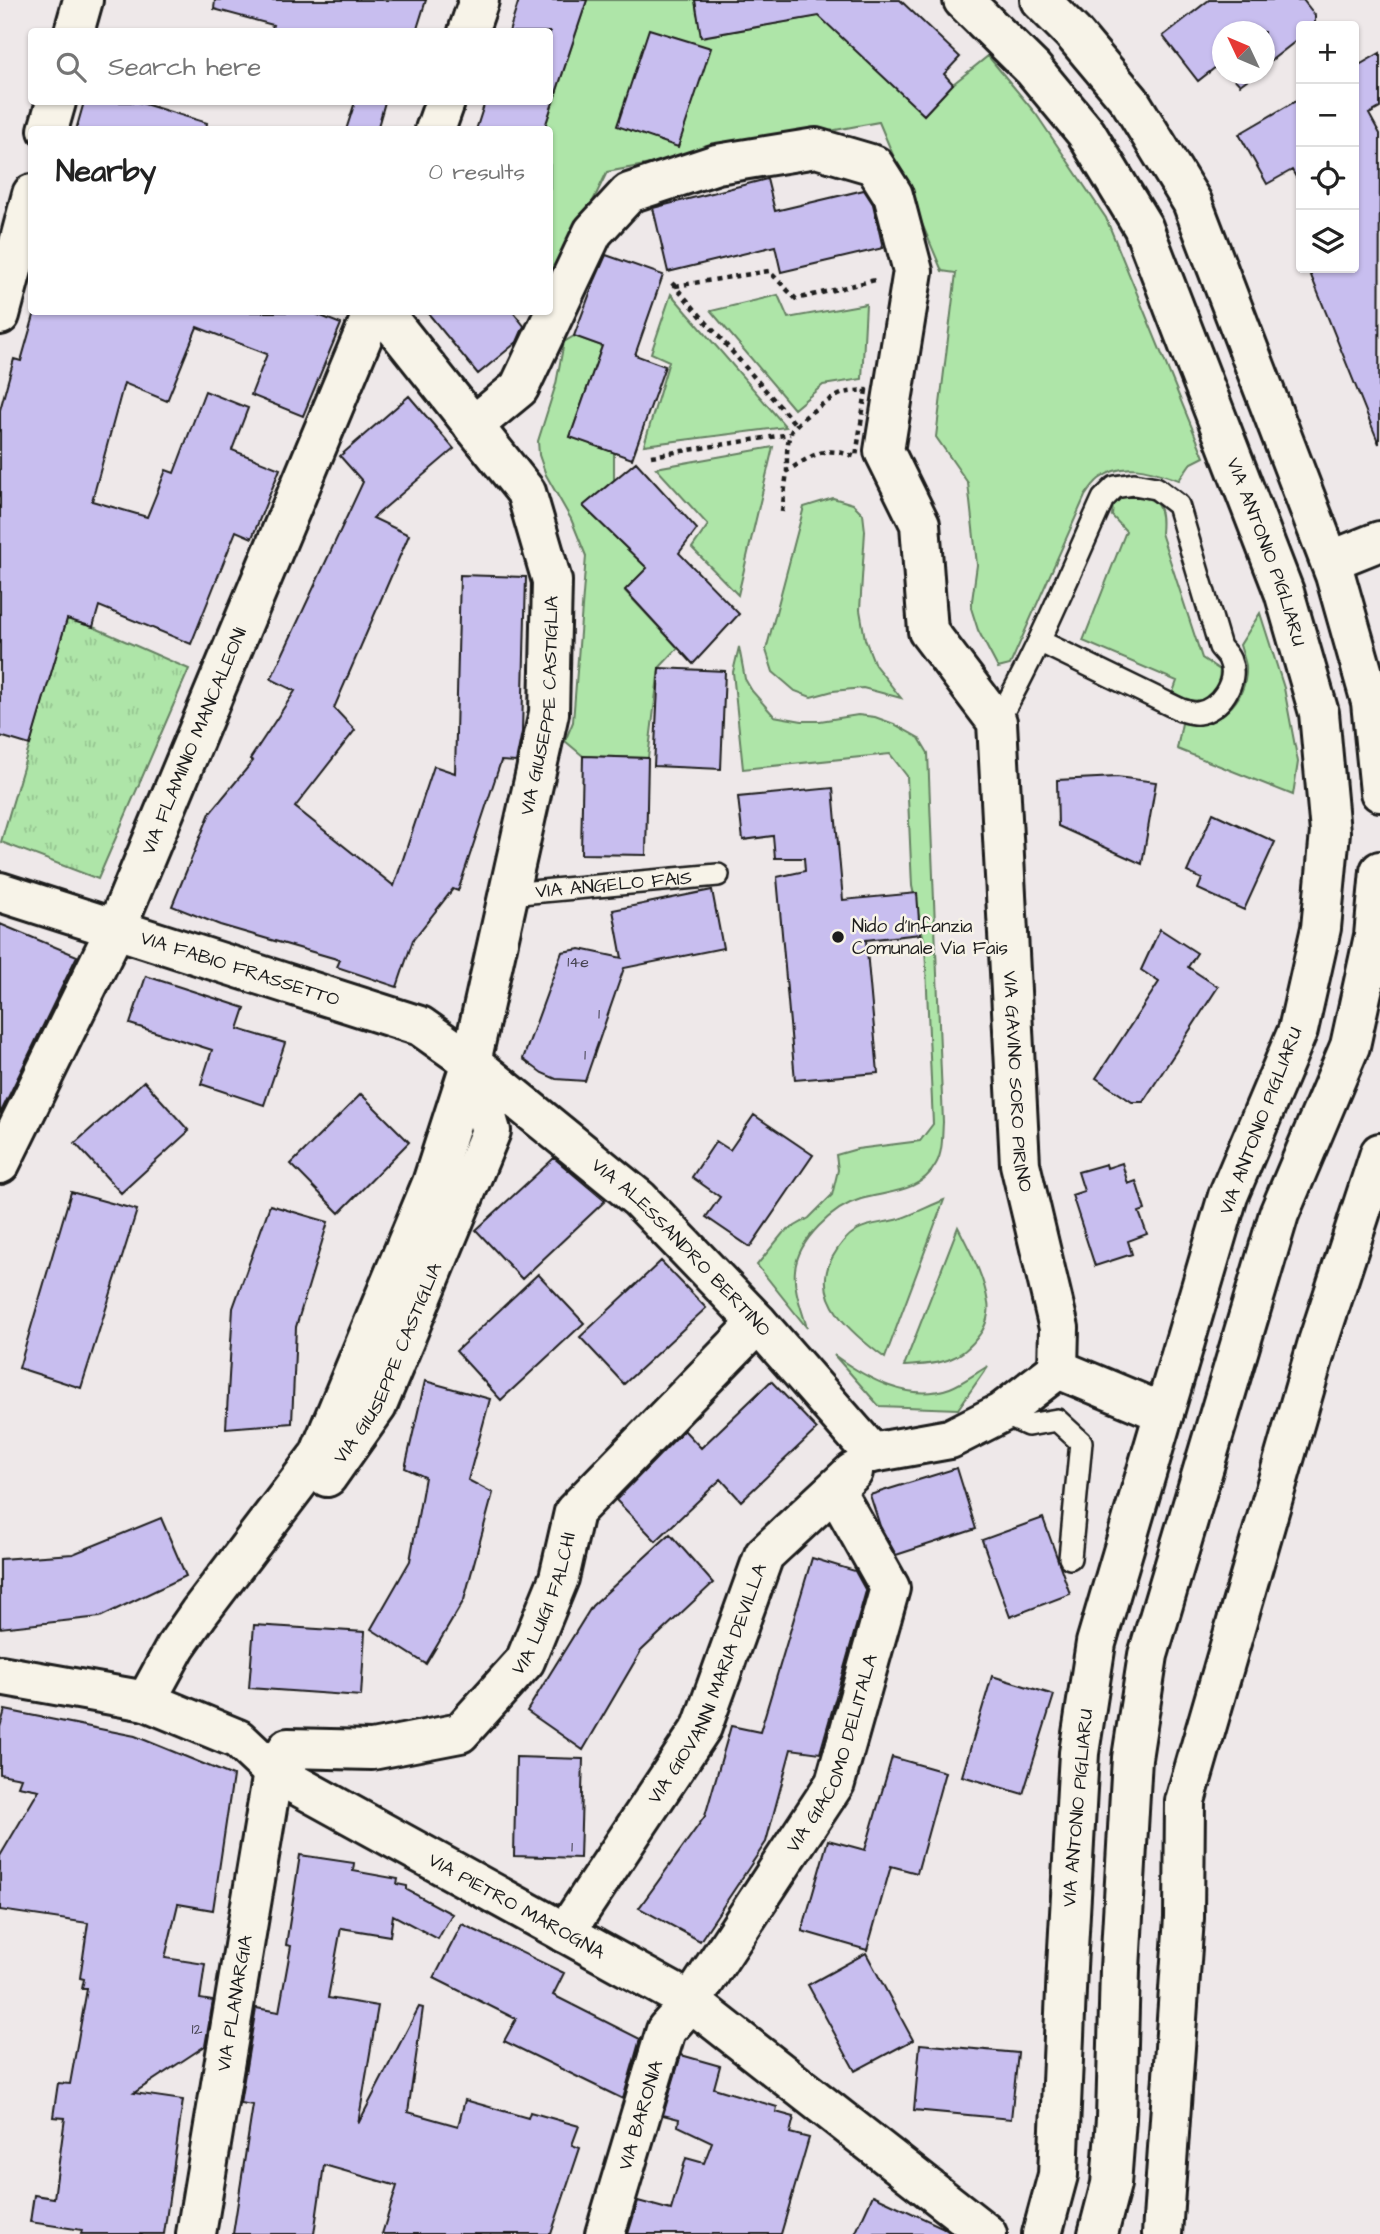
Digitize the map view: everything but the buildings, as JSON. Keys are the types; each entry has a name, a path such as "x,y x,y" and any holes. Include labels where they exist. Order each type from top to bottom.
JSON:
{"street":[{"path":"75,28 83,0"},
{"path":"469,28 479,0"},
{"name":"VIA ANTONIO PIGLIARU","path":"963,0 1033,69 1086,133 1143,226 1284,592 1319,713 1330,832 1318,940 1298,1030 1228,1196 1096,1643 1079,1753 1066,1967 1058,2175 1042,2234"},
{"path":"1040,0 1073,33 1130,101 1192,202 1330,561 1371,702 1380,792"},
{"path":"49,126 55,105"},
{"path":"436,126 444,105"},
{"path":"473,426 519,388 593,232 629,193 717,163 816,148 874,164 894,195 913,271 884,451 920,524 928,631 997,722"},
{"path":"0,315 28,209"},
{"name":"VIA FLAMINIO MANCALEONI","path":"0,1164 116,928 372,315"},
{"name":"VIA GIUSEPPE CASTIGLIA","path":"146,1701 176,1646 199,1613 319,1455 432,1183 471,1062 549,713 552,581 526,492 385,315"},
{"path":"1330,561 1379,547"},
{"name":"VIA GAVINO SORO PIRINO","path":"997,722 1020,1164 1059,1328 1058,1369"},
{"path":"1098,2234 1111,2183 1132,1758 1148,1655 1279,1214 1350,1046 1374,936 1380,871"},
{"name":"VIA FABIO FRASSETTO","path":"0,892 420,1026 471,1062"},
{"name":"VIA ALESSANDRO BERTINO","path":"471,1062 639,1199 758,1324 872,1453"},
{"path":"1163,2234 1185,1918 1185,1801 1318,1342 1380,1153"},
{"name":"VIA LUIGI FALCHI","path":"273,1772 288,1748 372,1750 460,1733 525,1661 559,1578 574,1512 758,1324"},
{"path":"872,1453 950,1439 1001,1413 1058,1369 1164,1413"},
{"name":"VIA GIOVANNI MARIA DEVILLA","path":"565,1933 702,1727 764,1555 872,1453"},
{"name":"VIA GIACOMO DELITALA","path":"691,2003 835,1783 890,1588 835,1490"},
{"name":"VIA PIETRO MAROGNA","path":"0,1675 146,1701 238,1738 273,1772 691,2003 987,2234"},
{"name":"VIA PLANARGIA","path":"195,2234 273,1772"},
{"name":"VIA BARONIA","path":"605,2234 666,2030 691,2003"}],"lane":[{"path":"997,722 1022,678 1103,499 1115,487 1134,484 1156,488 1178,505 1220,648 1230,661 1233,676 1227,691 1213,706 1198,713 1181,710 1039,641"},
{"name":"VIA ANGELO FAIS","path":"509,894 718,875"},
{"path":"1001,1413 1028,1425 1057,1420 1081,1442 1070,1558"}],"path":[{"path":"796,425 673,284 769,271 796,299 913,271"},
{"path":"782,512 787,471 786,455 790,434 796,425 821,405 843,393 866,390 856,457 836,450 815,453 787,471"},
{"path":"651,456 790,434"}],"green space":[{"path":"587,0 695,0 697,14 712,35 823,15 924,115 953,84 988,56 1036,114 1106,218 1204,457 1190,464 1179,480 1149,470 1128,468 1118,469 1095,482 1085,496 1010,665 998,668 978,630 971,608 977,565 968,483 936,437 956,273 942,271 879,122 607,172 553,284 553,126 545,126"},
{"path":"671,294 786,427 644,445 669,361 651,353"},
{"path":"778,295 788,318 866,304 862,379 823,385 794,409 711,311"},
{"path":"574,336 602,346 570,437 614,452 614,480 583,506 647,568 625,591 678,648 659,668 648,758 583,756 565,741 573,722 586,556 571,519 546,475 539,455 538,441 556,384 564,342"},
{"path":"773,447 738,595 692,548 708,525 656,468"},
{"path":"1124,494 1143,497 1159,507 1161,533 1202,658 1220,670 1215,689 1205,699 1191,700 1182,697 1173,692 1177,681 1083,641 1126,531 1112,516 1113,504"},
{"path":"833,498 853,504 863,514 865,531 860,610 865,639 875,665 901,698 863,688 833,691 811,697 795,691 773,672 766,650 804,507"},
{"path":"1260,613 1284,688 1298,762 1293,795 1177,749 1182,723 1207,722 1228,710 1236,701 1242,691 1246,666 1240,645"},
{"path":"67,619 93,627 189,669 98,879 1,842"},
{"path":"739,647 745,679 774,716 802,721 858,715 875,717 919,738 928,753 943,1122 941,1149 936,1164 921,1181 913,1186 850,1203 829,1217 810,1236 795,1270 795,1285 807,1328 757,1265 783,1233 809,1218 832,1195 838,1170 836,1155 857,1149 920,1141 933,1124 925,945 912,886 907,776 890,754 743,769 733,672"},
{"path":"944,1200 885,1358 861,1339 839,1316 826,1288 826,1273 839,1246 861,1228 899,1219"},
{"path":"958,1227 976,1264 986,1293 986,1323 972,1344 956,1356 938,1363 904,1366"},
{"path":"834,1355 874,1380 919,1392 950,1388 988,1366 958,1409 879,1406"}],"place":[{"name":"Nido d'Infanzia Comunale Via Fais","path":"838,937"}]}
